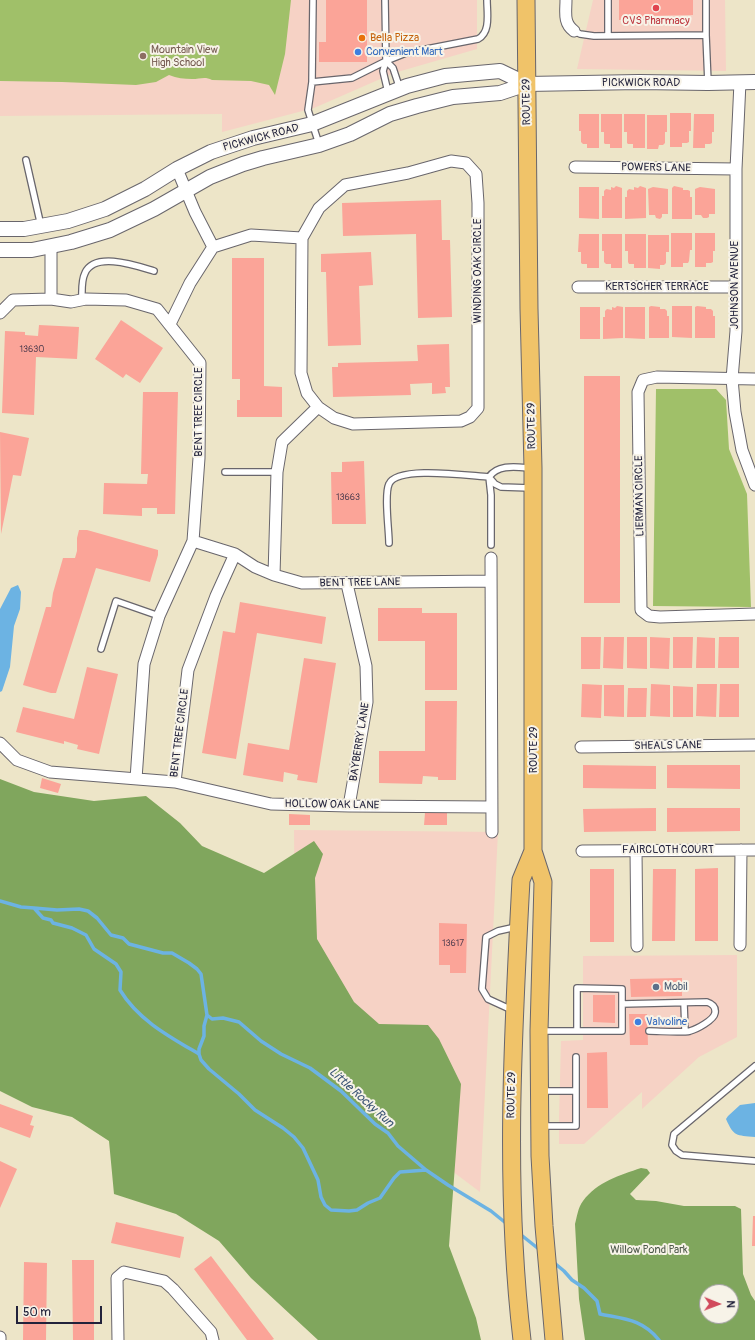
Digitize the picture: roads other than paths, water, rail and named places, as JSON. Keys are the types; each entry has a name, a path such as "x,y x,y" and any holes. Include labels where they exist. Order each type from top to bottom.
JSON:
{"main road":[{"name":"ROUTE 29","path":"526,0 529,309 533,468 533,851 543,882 539,1031 540,1126 544,1226 554,1340"},
{"name":"ROUTE 29","path":"522,1340 516,1278 512,1198 512,1087 521,880 533,851"}],"street":[{"path":"566,0 566,22 574,31"},
{"name":"PICKWICK ROAD","path":"0,229 24,229 42,226 68,221 105,209 145,189 177,169 211,152 253,138 312,124 407,86 445,76 500,71 526,84"},
{"name":"JOHNSON AVENUE","path":"740,82 736,169 736,330 732,379 735,412 742,450 755,485"},
{"name":"PICKWICK ROAD","path":"0,250 32,250 71,242 110,230 154,209 210,177 243,164 319,145 350,134 390,114 453,97 500,93 526,84 755,82"},
{"name":"WINDING OAK CIRCLE","path":"451,161 466,163 476,174 478,203 478,408 470,417 461,421 353,424 334,418 318,407 307,393 301,373 302,238 319,208 345,185 408,173 451,161"},
{"name":"POWERS LANE","path":"575,167 736,169"},
{"path":"177,169 195,212 213,247"},
{"path":"170,324 190,283 213,247 251,234 302,238"},
{"path":"50,246 50,298"},
{"name":"KERTSCHER TERRACE","path":"578,287 735,287"},
{"name":"BENT TREE CIRCLE","path":"0,312 13,300 50,298 71,302 82,300 126,300 156,309 170,324 200,363 199,458 193,541 159,616 144,664 136,779"},
{"name":"LIERMAN CIRCLE","path":"755,379 657,377 643,380 638,392 642,610 649,616 660,617 755,614"},
{"path":"274,576 277,472 282,442 318,407"},
{"path":"193,541 235,554"},
{"name":"BENT TREE CIRCLE","path":"0,743 17,760 50,772 175,782 188,670 216,596 235,554"},
{"name":"BENT TREE LANE","path":"235,554 255,567 274,576 302,583 346,584 491,581"},
{"path":"491,558 492,832"},
{"name":"BAYBERRY LANE","path":"346,584 366,666 367,702 349,806"},
{"name":"SHEALS LANE","path":"581,747 755,745"},
{"name":"HOLLOW OAK LANE","path":"175,782 271,804 491,807"},
{"path":"636,850 637,946"},
{"path":"740,946 741,850"},
{"name":"FAIRCLOTH COURT","path":"582,851 755,850"},
{"path":"118,1340 118,1278 124,1272 164,1281 211,1332 213,1340"}],"lane":[{"path":"312,0 312,82 308,110 319,145"},
{"path":"385,0 386,61 383,71 394,92"},
{"path":"312,82 352,78 406,53 478,39 483,36 487,27 487,0"},
{"path":"608,0 608,36"},
{"path":"706,0 708,83"},
{"path":"574,31 586,35 608,36 706,35"},
{"path":"386,61 393,68 394,92"},
{"path":"26,160 42,226"},
{"path":"82,300 82,281 86,271 94,263 106,261 126,263 154,271"},
{"path":"491,545 491,495 489,477 494,470 498,469 533,468"},
{"path":"225,472 277,472"},
{"path":"389,543 388,485 392,479 399,475 416,473 462,473 489,477 495,484 501,487 533,488"},
{"path":"101,649 116,601 159,616"},
{"path":"515,1011 488,999 482,989 486,937 498,931 518,926"},
{"path":"577,1031 577,988 622,989 622,1031"},
{"path":"622,1004 707,1002 712,1004 716,1009 715,1017 690,1031 649,1031"},
{"path":"681,1003 684,1031"},
{"path":"539,1031 629,1031"},
{"path":"540,1126 576,1126 576,1058"},
{"path":"755,1066 674,1134 672,1145 676,1152 682,1155 755,1161"},
{"path":"540,1091 576,1091"}],"water":[{"path":"18,585 21,592 20,609 14,626 10,667 2,691 0,692 0,609 11,588"},
{"path":"755,1103 755,1137 736,1134 731,1129 726,1119 740,1105"}],"waterway":[{"name":"Little Rocky Run","path":"0,901 21,907 57,910 79,909 88,911 97,918 111,935 123,938 129,944 163,953 172,953 189,963 201,974 207,1015 212,1019 223,1018 239,1022 261,1041 281,1054 310,1068 341,1091 375,1124 388,1133 398,1146 426,1170 491,1211 507,1224"},
{"path":"34,908 43,918 51,920 53,923 72,928 86,935 94,949 116,964 121,972 120,990 127,1001 155,1027 199,1054"},
{"path":"207,1015 204,1026 204,1036 199,1049 201,1060 255,1110 294,1137 303,1148 318,1180 321,1197 325,1205 331,1210 357,1210 380,1198 400,1172 426,1170"},
{"name":"Little Rocky Run","path":"520,1234 540,1250"},
{"name":"Little Rocky Run","path":"552,1261 597,1301 600,1314 625,1319 639,1324 653,1333 659,1340"}],"place":[{"name":"CVS Pharmacy","path":"656,8"},
{"name":"Bella Pizza","path":"362,38"},
{"name":"Convenient Mart","path":"358,52"},
{"name":"Mountain View High School","path":"143,56"},
{"name":"Mobil","path":"656,987"},
{"name":"Valvoline","path":"638,1022"}],"park label":[{"name":"Willow Pond Park","path":"649,1250"}]}
